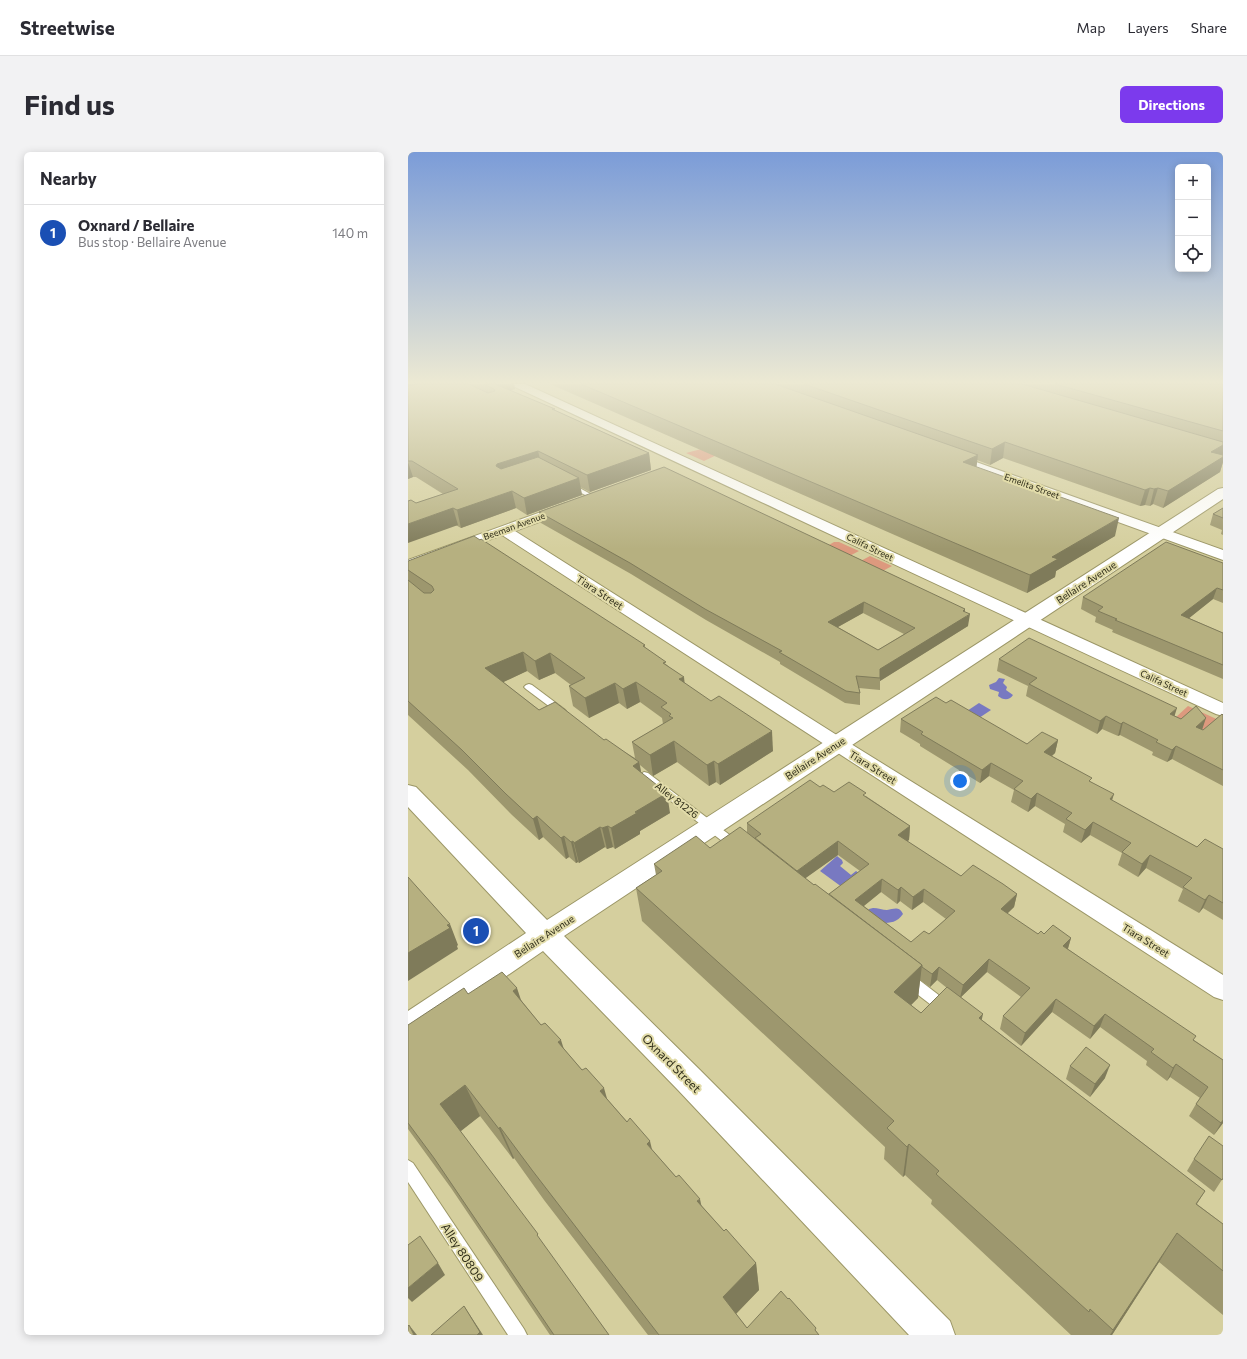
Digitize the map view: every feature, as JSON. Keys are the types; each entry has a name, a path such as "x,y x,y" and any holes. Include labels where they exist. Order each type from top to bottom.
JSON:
{"street":[{"name":"Califa Street","path":"638,439 870,546 1027,621 1223,710"},
{"name":"Emelita Street","path":"942,454 1223,555"},
{"path":"673,468 688,462"},
{"name":"Beeman Avenue","path":"408,565 608,492"},
{"name":"Bellaire Avenue","path":"408,1027 711,826 1223,492"},
{"name":"Tiara Street","path":"504,530 836,744 1223,989"},
{"name":"Oxnard Street","path":"408,793 936,1335"}],"lane":[{"path":"561,480 593,497"},
{"path":"529,687 567,716"},
{"name":"Alley 81226","path":"636,768 743,851"},
{"path":"900,973 956,1016"},
{"name":"Alley 80809","path":"408,1168 518,1335"}],"path":[{"path":"961,766 960,770 966,781"}],"shaded area":[{"path":"709,447 721,453 704,461 686,453"},
{"path":"834,542 839,542 859,551 834,564 829,545"},
{"path":"870,556 892,566 868,579 855,564"},
{"path":"1188,706 1223,722 1209,735 1174,719"}],"water":[{"path":"999,678 1005,679 1003,683 1007,687 1006,690 1013,695 1010,698 1002,698 998,696 999,692 990,689 989,685 996,682"},
{"path":"979,703 991,710 970,724 958,717"},
{"path":"837,856 843,863 840,866 851,875 856,871 863,876 846,890 820,871"},
{"path":"873,908 887,910 898,909 903,914 898,920 895,921 888,923 876,923 867,914 869,909"}],"building":[{"path":"408,439 619,439 649,453 587,475 538,451 497,464 496,466 501,469 538,457 579,478 524,498 512,491 457,510 453,508 408,524 408,501 411,500 416,503 458,489 412,461 408,461"},
{"path":"711,439 933,439 978,455 963,462 1119,518 1052,557 1058,559 1030,575"},
{"path":"964,439 1213,439 1223,442 1223,445 1211,452 1223,455 1223,457 1168,491 1158,488 1150,488 1145,490 1005,442 992,449"},
{"path":"664,467 965,609 963,611 970,614 880,669 880,678 856,676 860,693 846,691 779,652 782,651 705,609 630,563 539,512","holes":["864,602 915,628 878,650 828,622"]},
{"path":"1223,508 1223,518 1213,514"},
{"path":"474,536 480,540 481,539 645,645 643,646 666,662 663,663 684,677 679,679 711,701 719,696 772,731 718,764 714,761 707,765 674,741 650,755 632,742 673,718 669,716 671,714 661,707 667,703 636,682 623,689 615,683 585,698 569,686 585,678 550,653 535,661 523,652 485,668 539,710 555,702 604,740 606,739 639,762 633,766 667,793 611,828 608,826 602,828 600,827 574,843 564,836 561,838 537,816 533,819 462,750 408,701 408,580 424,593 431,593 434,590 432,586 408,570 408,561"},
{"path":"1166,542 1223,563 1223,590 1217,588 1181,615 1223,633 1223,665 1115,620 1117,619 1098,611 1103,607 1083,597"},
{"path":"1029,638 1177,708 1170,714 1181,719 1196,706 1206,718 1196,727 1203,730 1222,714 1223,770 1176,746 1172,750 1156,742 1158,740 1123,722 1121,724 1106,716 1100,721 1029,684 1037,678 999,659"},
{"path":"936,697 946,703 951,700 1027,744 1042,732 1058,740 1044,752 1092,778 1089,781 1114,794 1110,799 1197,847 1205,839 1223,849 1223,903 1209,895 1205,900 1183,887 1192,878 1150,855 1142,864 1122,852 1131,843 1093,822 1085,830 1066,819 1072,813 1037,793 1031,799 1014,789 1023,781 991,763 982,770 921,734 923,732 901,719"},
{"path":"810,780 820,787 823,785 834,792 849,782 866,793 863,795 910,826 898,835 961,876 973,865 1003,884 1017,894 1001,909 1038,934 1041,931 1044,934 1053,925 1071,938 1063,946 1196,1036 1193,1040 1223,1060 1223,1120 1221,1123 1196,1104 1208,1087 1176,1064 1173,1068 1151,1052 1154,1049 1105,1014 1094,1026 1056,999 1025,1033 1003,1016 1030,988 989,959 963,985 939,967 932,974 922,967 922,965 829,894 869,864 838,841 797,871 755,838 761,834 747,823","holes":["882,879 898,890 901,887 913,897 924,889 955,911 929,934 924,931 911,942 855,900"]},
{"path":"740,827 814,885 815,884 922,965 894,992 921,1013 947,987 983,1014 979,1018 1205,1191 1196,1204 1223,1224 1223,1271 1177,1233 1113,1330 1090,1309 1089,1312 936,1174 939,1171 909,1144 907,1147 887,1128 894,1121 636,888 662,871 654,864 696,836 710,848"},
{"path":"408,877 450,924 447,925 450,928 408,953"},
{"path":"502,972 517,988 513,991 541,1025 545,1023 561,1040 558,1042 582,1070 586,1068 604,1088 600,1091 627,1122 630,1118 650,1141 647,1144 676,1177 679,1175 700,1199 697,1201 724,1231 726,1229 756,1263 723,1297 747,1328 781,1291 816,1328 815,1330 819,1335 659,1335 500,1127 499,1129 465,1085 440,1104 538,1234 537,1235 609,1335 554,1335 434,1158 408,1123 408,1025 464,988 468,994"},
{"path":"1086,1047 1110,1065 1095,1084 1070,1066"},
{"path":"1209,1136 1223,1146 1222,1180 1194,1159"},
{"path":"420,1236 438,1263 408,1288 408,1245"},
{"path":"464,1306 480,1332 477,1335 431,1335"},
{"path":"409,1325 414,1335 408,1335"}],"place":[{"name":"Oxnard / Bellaire","path":"476,931"}]}
